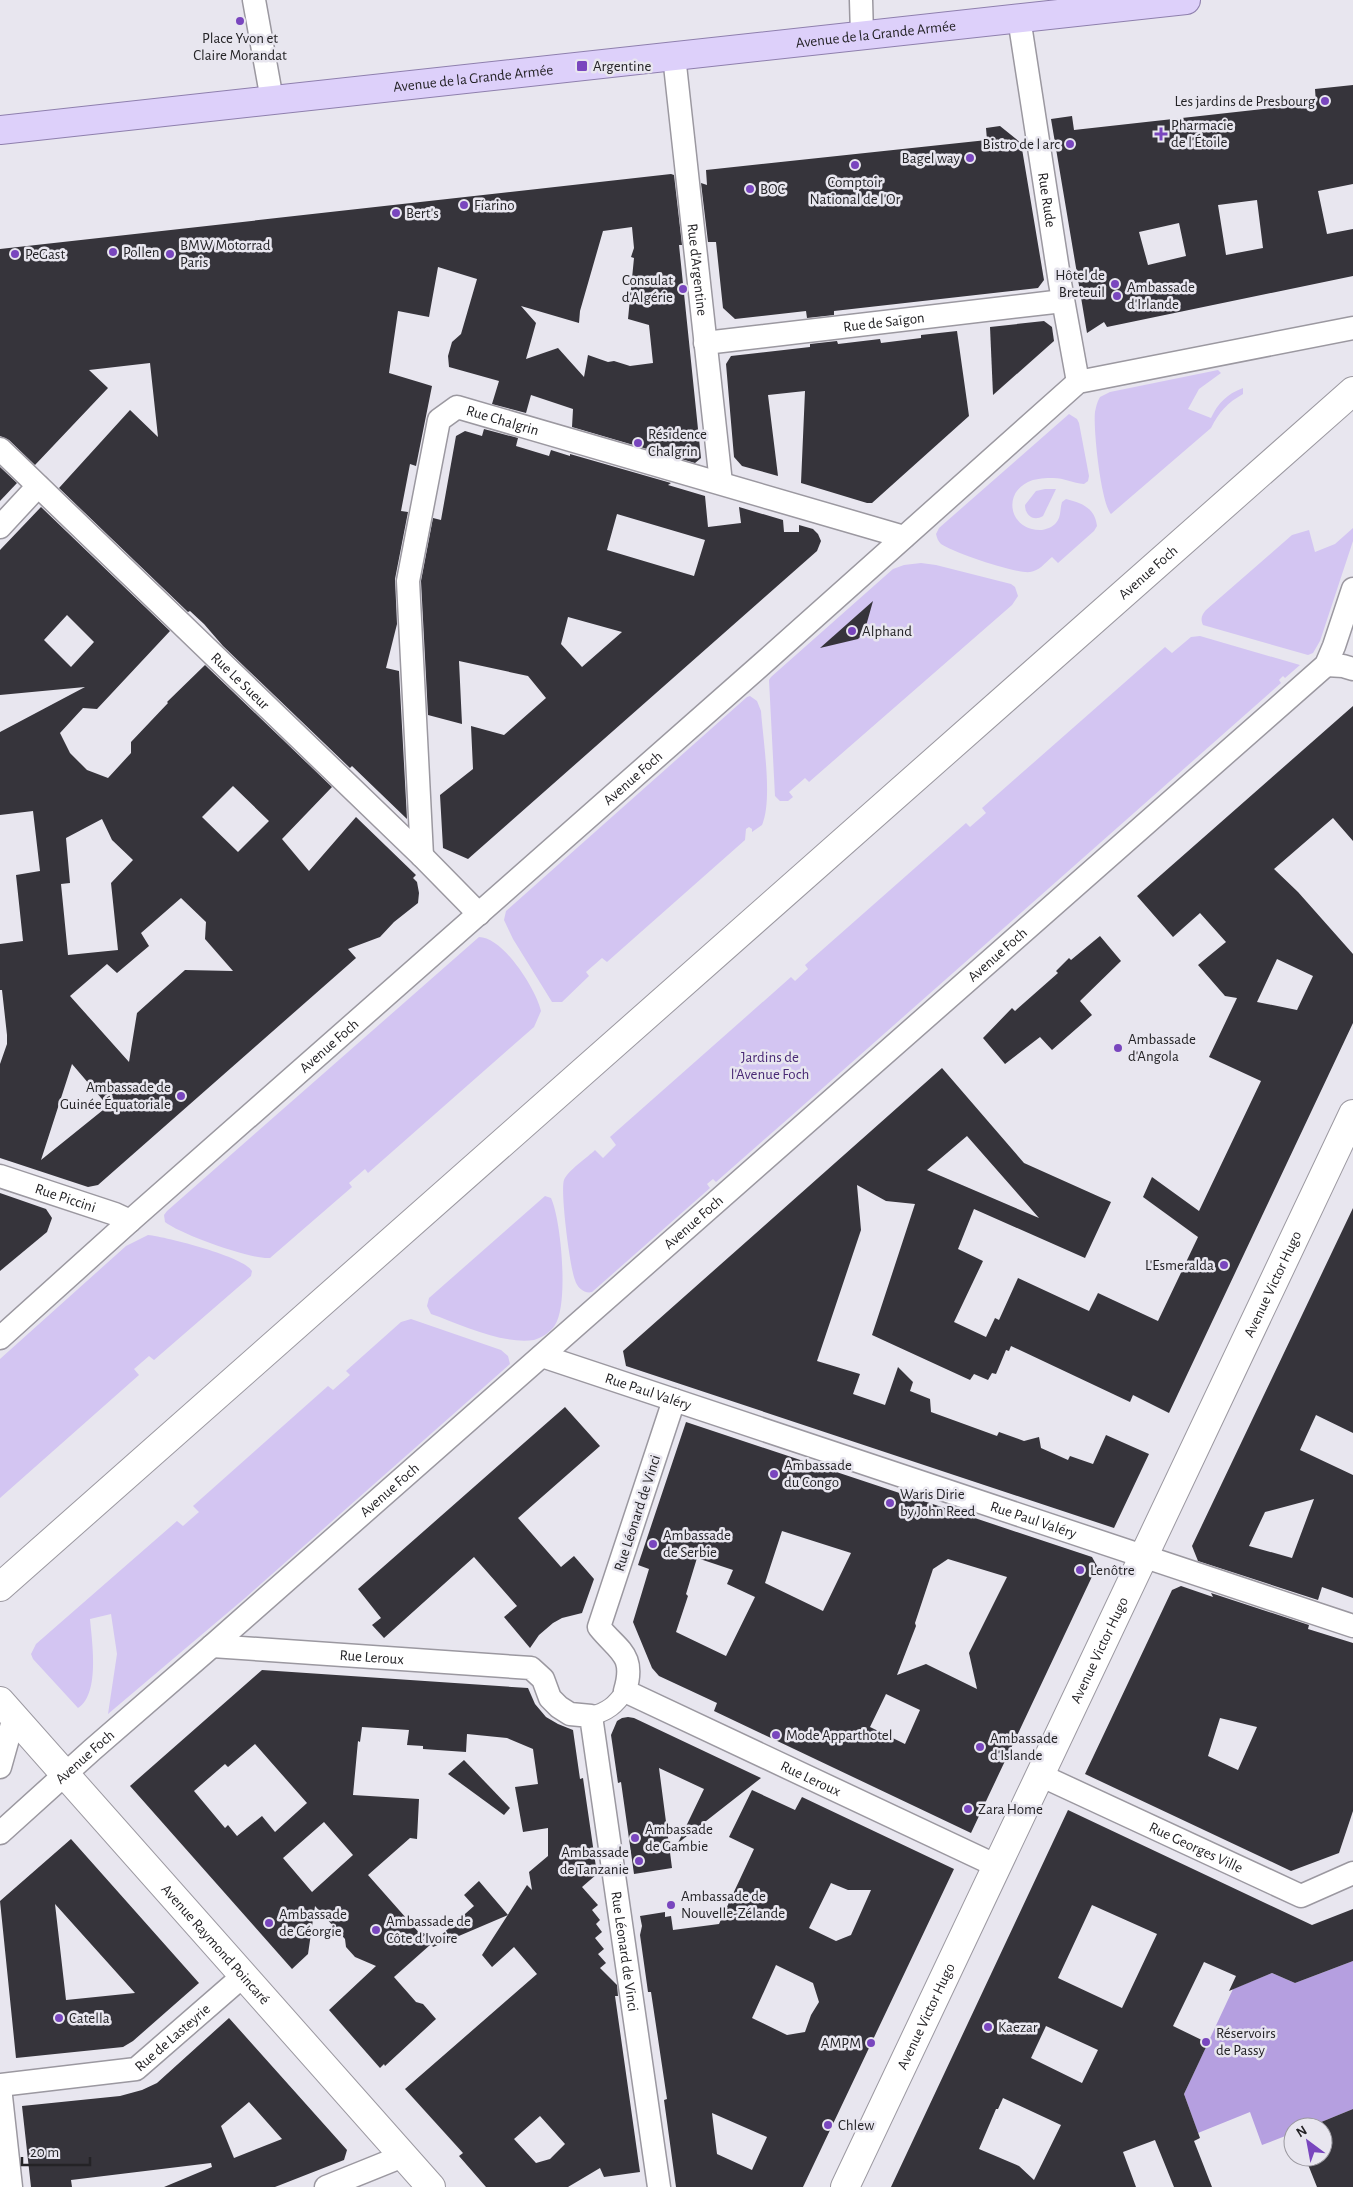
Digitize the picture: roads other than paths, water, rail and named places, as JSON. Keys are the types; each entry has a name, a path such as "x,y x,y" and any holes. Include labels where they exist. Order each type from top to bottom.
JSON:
{"main road":[{"name":"Avenue de la Grande Armée","path":"0,130 1186,0"},
{"name":"Avenue Foch","path":"0,1587 1353,391"},
{"name":"Avenue Victor Hugo","path":"845,2187 1353,1114"},
{"name":"Avenue Raymond Poincaré","path":"7,1709 431,2187"}],"street":[{"path":"861,0 862,35"},
{"path":"253,2 272,100"},
{"name":"Rue Rude","path":"1019,18 1063,302 1078,382"},
{"name":"Rue d'Argentine","path":"674,56 721,483"},
{"name":"Rue de Saïgon","path":"705,342 1063,302"},
{"path":"1078,382 1353,328"},
{"name":"Avenue Foch","path":"0,1338 1078,382"},
{"name":"Rue Chalgrin","path":"422,856 408,581 439,420 457,407 904,537"},
{"name":"Rue Le Sueur","path":"0,449 422,856 479,914"},
{"path":"0,527 38,486"},
{"name":"Avenue Foch","path":"0,1833 1326,665 1353,588"},
{"path":"1326,665 1343,666 1353,669"},
{"name":"Rue Piccini","path":"0,1176 115,1214 130,1221"},
{"name":"Rue Paul Valéry","path":"542,1356 1353,1626"},
{"name":"Rue Léonard de Vinci","path":"625,1691 628,1679 625,1657 621,1649 599,1627 674,1400"},
{"name":"Rue Leroux","path":"212,1646 531,1668 543,1679 550,1698 559,1707 570,1714 591,1716"},
{"path":"591,1716 611,1708 625,1691"},
{"name":"Rue Leroux","path":"625,1691 997,1866"},
{"path":"0,1767 7,1709"},
{"name":"Rue Léonard de Vinci","path":"591,1716 659,2187"},
{"name":"Rue Georges Ville","path":"1040,1776 1301,1896 1353,1874"},
{"name":"Rue de Lasteyrie","path":"0,2086 136,2069 243,1976"},
{"path":"0,2086 11,2187"},
{"path":"326,2187 403,2156"}],"place":[{"name":"Place Yvon et Claire Morandat","path":"240,21"},
{"name":"Argentine","path":"582,66"},
{"name":"Les jardins de Presbourg","path":"1325,101"},
{"name":"Pharmacie de l'Étoile","path":"1161,134"},
{"name":"Bistro de l arc","path":"1070,144"},
{"name":"Bagel way","path":"970,158"},
{"name":"Comptoir National de l'Or","path":"855,165"},
{"name":"BOC","path":"750,189"},
{"name":"Fiarino","path":"464,205"},
{"name":"Bert's","path":"396,213"},
{"name":"Pollen","path":"113,252"},
{"name":"PeGast","path":"15,254"},
{"name":"BMW Motorrad Paris","path":"170,254"},
{"name":"Hôtel de Breteuil","path":"1115,284"},
{"name":"Consulat d'Algérie","path":"683,289"},
{"name":"Ambassade d'Irlande","path":"1117,296"},
{"name":"Résidence Chalgrin","path":"638,443"},
{"name":"Alphand","path":"852,631"},
{"name":"Ambassade d'Angola","path":"1118,1048"},
{"name":"Ambassade de Guinée Équatoriale","path":"181,1096"},
{"name":"L'Esmeralda","path":"1224,1265"},
{"name":"Ambassade du Congo","path":"774,1474"},
{"name":"Waris Dirie by John Reed","path":"890,1503"},
{"name":"Ambassade de Serbie","path":"653,1544"},
{"name":"Lenôtre","path":"1080,1570"},
{"name":"Mode Apparthotel","path":"776,1735"},
{"name":"Ambassade d'Islande","path":"980,1747"},
{"name":"Zara Home","path":"968,1809"},
{"name":"Ambassade de Gambie","path":"635,1838"},
{"name":"Ambassade de Tanzanie","path":"639,1861"},
{"name":"Ambassade de Nouvelle-Zélande","path":"671,1905"},
{"name":"Ambassade de Géorgie","path":"269,1923"},
{"name":"Ambassade de Côte d’Ivoire","path":"376,1930"},
{"name":"Catella","path":"59,2018"},
{"name":"Kaezar","path":"988,2027"},
{"name":"Réservoirs de Passy","path":"1206,2042"},
{"name":"AMPM","path":"871,2043"},
{"name":"Chlew","path":"828,2125"}],"park label":[{"name":"Jardins de l'Avenue Foch","path":"770,1066"}]}
